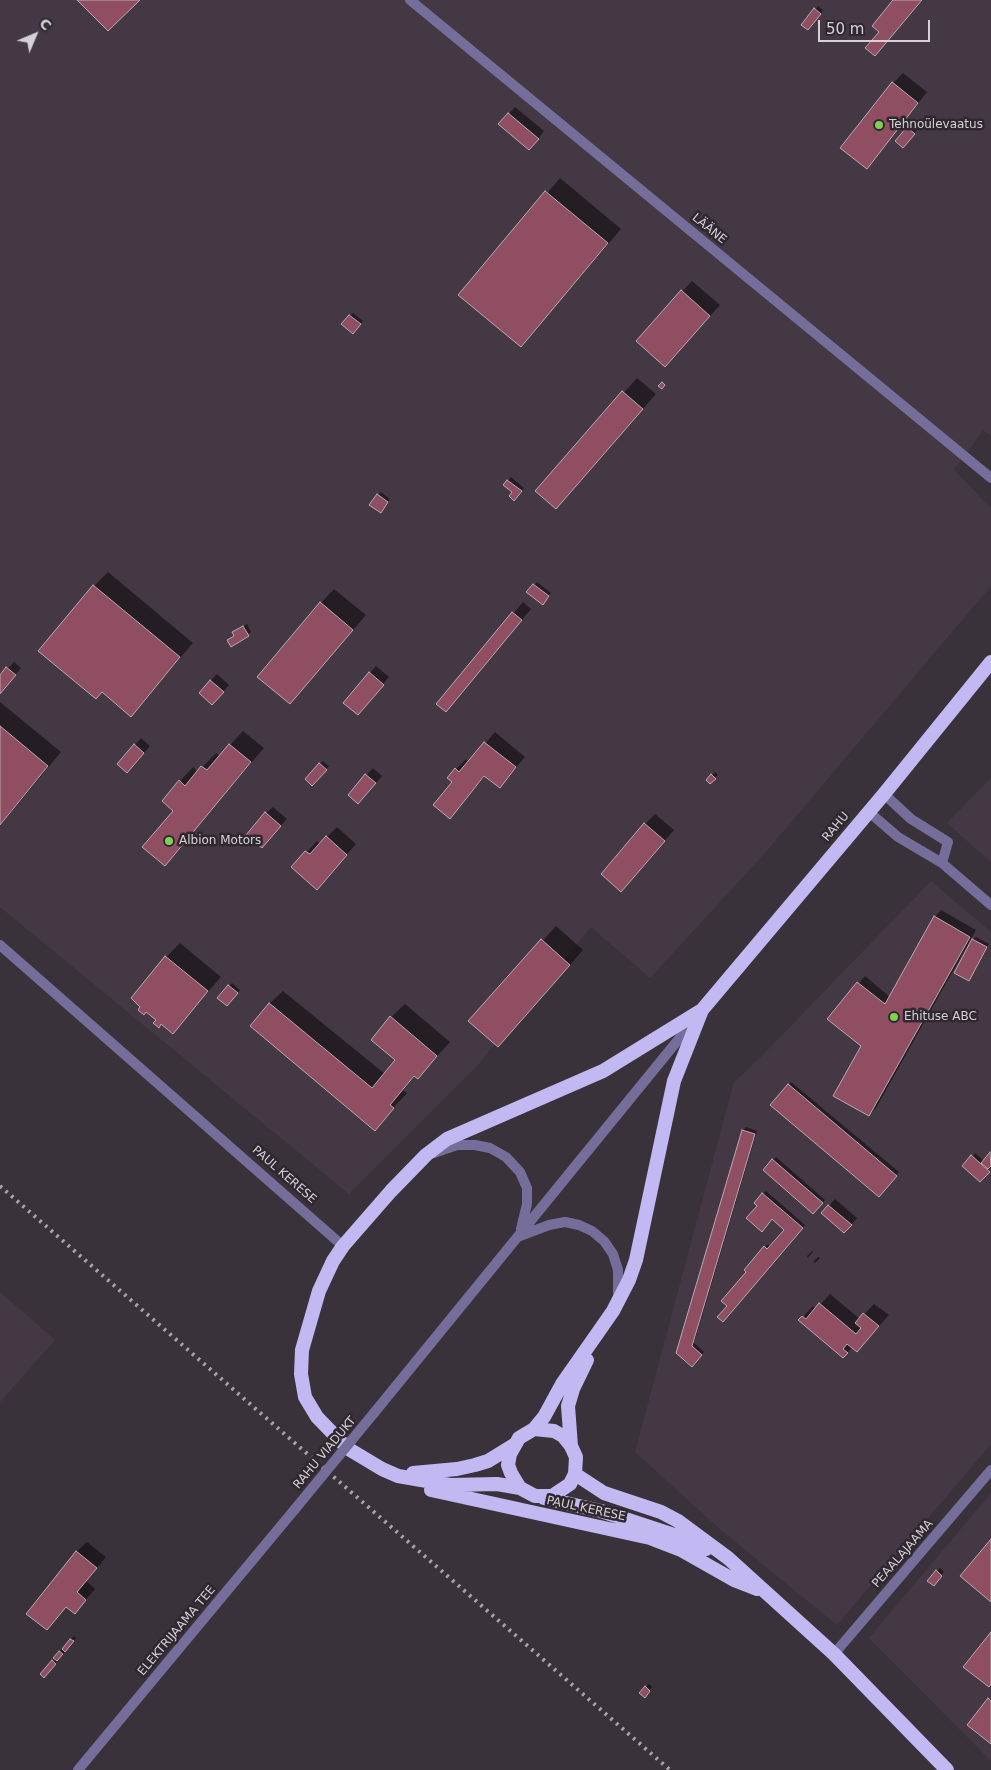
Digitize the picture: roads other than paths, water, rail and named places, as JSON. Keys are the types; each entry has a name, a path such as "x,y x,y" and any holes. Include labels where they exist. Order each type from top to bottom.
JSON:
{"highway":[{"name":"RAHU","path":"702,1010 884,794 991,662"},
{"path":"343,1246 426,1155 447,1139 466,1129 603,1071 702,1010"},
{"path":"596,1336 594,1346 573,1389 568,1406 571,1446 576,1457 575,1474 570,1484 562,1492 543,1498 520,1488 514,1481 508,1465 514,1445 519,1438 534,1429 544,1417 562,1384 596,1336 629,1280 636,1260 674,1081 702,1010"},
{"name":"PAUL KERESE","path":"343,1246 319,1291 310,1318 301,1366 305,1397 317,1417 347,1448 414,1485 488,1504 650,1538 681,1550 734,1580 762,1590"},
{"path":"534,1429 554,1431 571,1446"},
{"name":"PAUL KERESE","path":"393,1474 457,1469 488,1461 514,1445"},
{"name":"PAUL KERESE","path":"393,1474 450,1485 497,1484 520,1488"},
{"name":"PAUL KERESE","path":"575,1474 604,1493 661,1512 678,1521 739,1568 834,1654 947,1770"},
{"name":"PAUL KERESE","path":"543,1498 601,1511 666,1532 692,1542 739,1568"}],"street":[{"name":"LÄÄNE","path":"410,0 991,478"},
{"path":"884,794 912,819 948,842 942,863"},
{"path":"869,812 898,836 942,863 991,905"},
{"name":"PAUL KERESE","path":"0,945 343,1246"},
{"name":"RAHU VIADUKT","path":"295,1509 702,1010"},
{"path":"426,1155 457,1145 476,1145 490,1148 506,1157 520,1172 527,1188 527,1204 517,1238"},
{"path":"517,1238 549,1225 565,1222 579,1225 592,1231 604,1241 613,1254 618,1270 618,1298"},
{"name":"PEAALAJAAMA","path":"834,1654 991,1470"},
{"name":"ELEKTRIJAAMA TEE","path":"78,1770 295,1509"}],"railway":[{"path":"0,1186 670,1770"}],"place":[{"name":"Tehnoülevaatus","path":"879,125"},
{"name":"Albion Motors","path":"169,841"},
{"name":"Ehituse ABC","path":"894,1017"}]}
